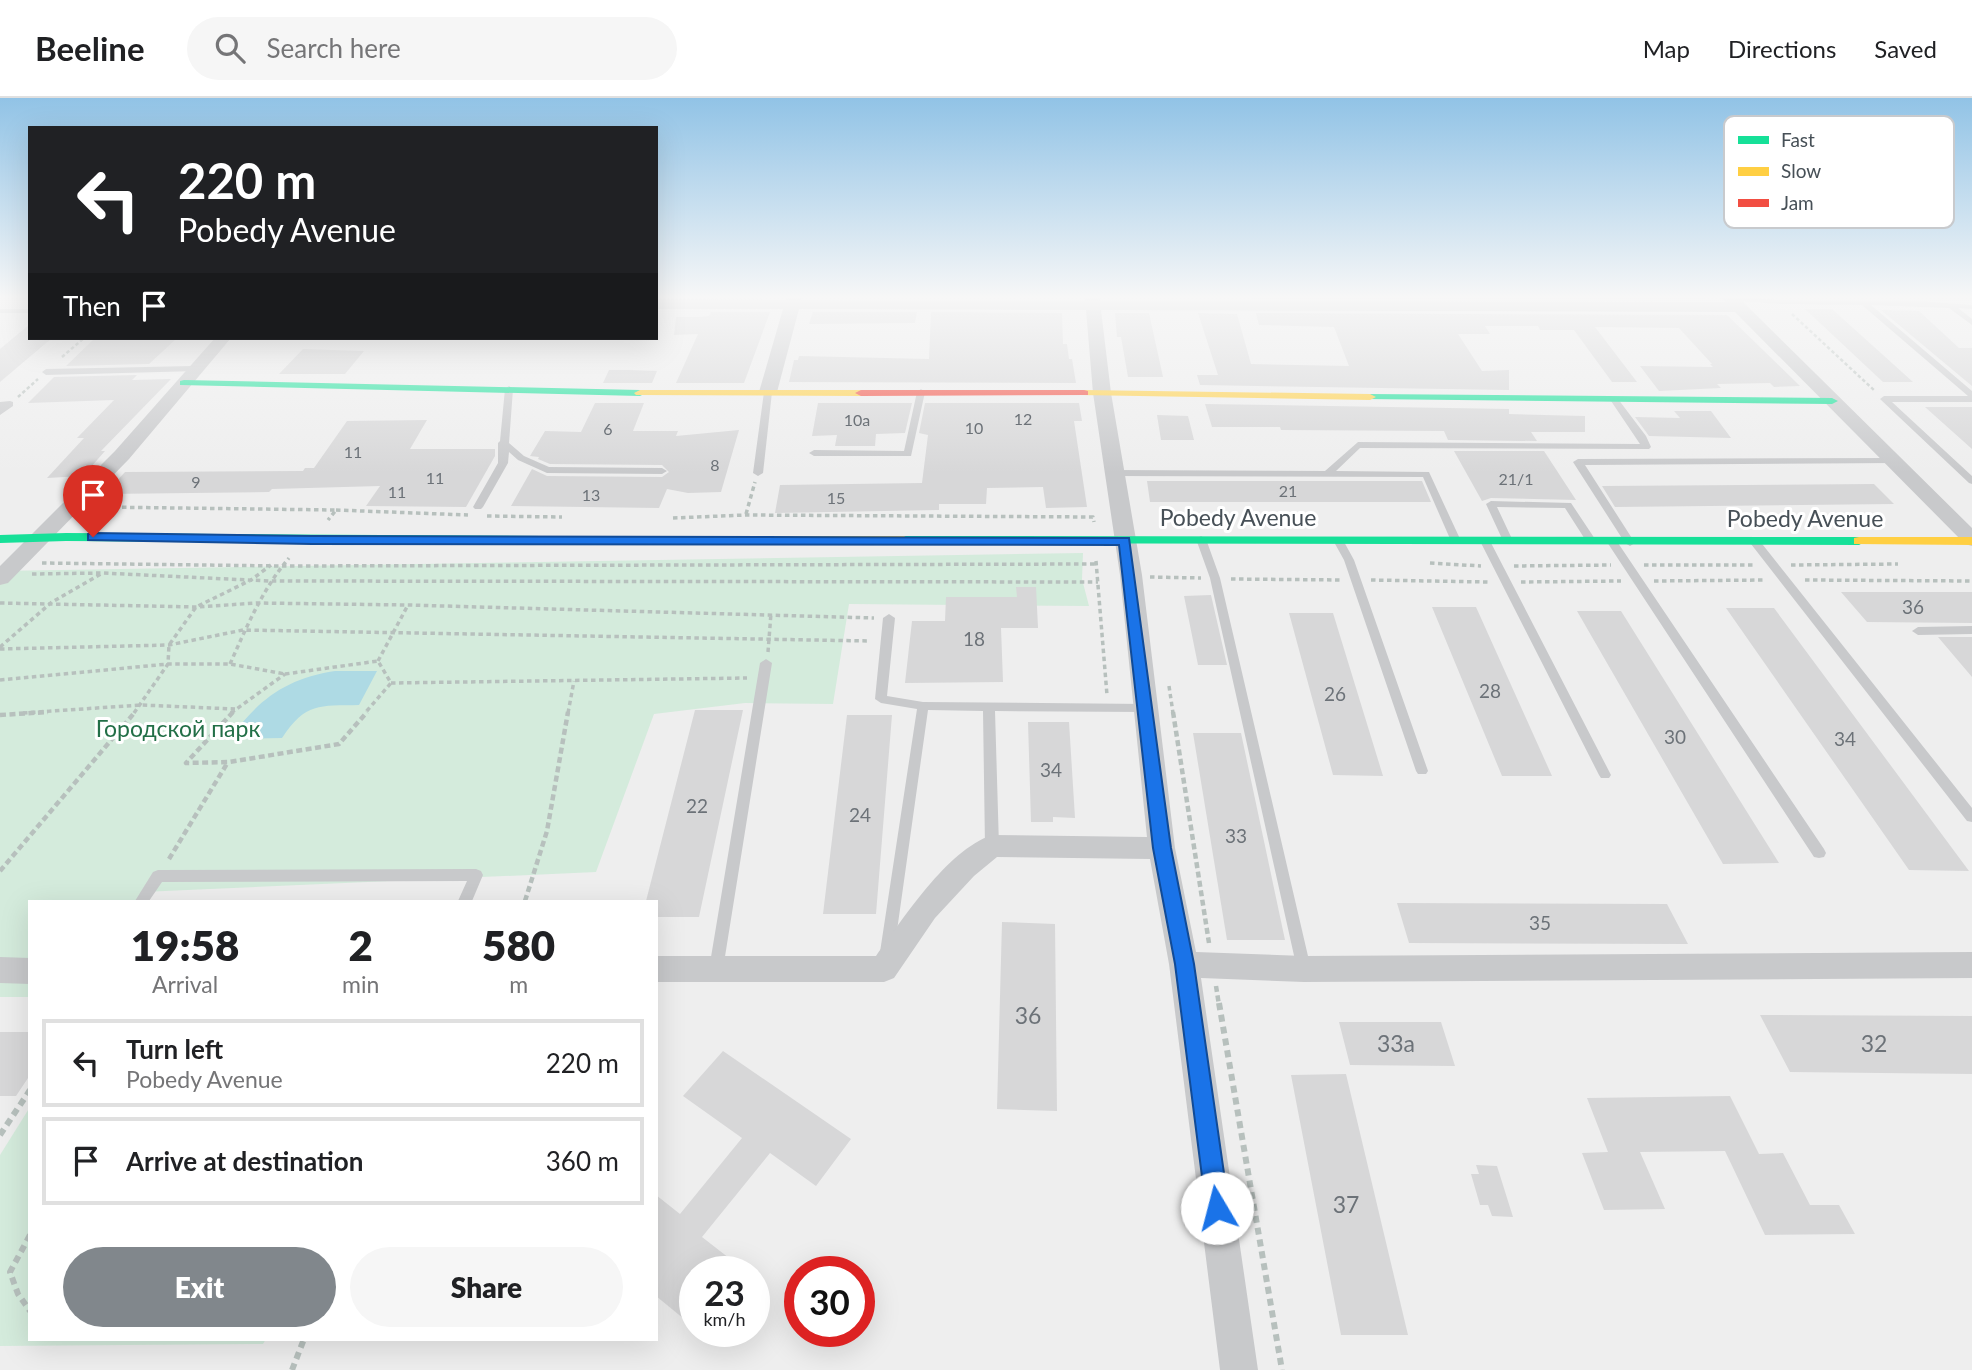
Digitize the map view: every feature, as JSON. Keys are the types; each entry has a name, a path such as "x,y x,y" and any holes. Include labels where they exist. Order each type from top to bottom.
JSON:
{"street":[{"path":"2,576 42,548 209,354"},
{"path":"768,392 779,354"},
{"path":"1098,354 1113,473 1125,541 1144,573 1146,708 1162,848 1198,964 1239,1370"},
{"path":"1785,354 1972,540"},
{"path":"190,376 590,393 1102,393 1615,401 1832,401"},
{"name":"Pobedy Avenue","path":"0,539 42,548 312,540 1201,539 1630,543 1972,540"},
{"path":"658,969 884,969 925,910 964,868 992,846 1162,848"},
{"path":"1198,964 1304,969 1972,965"},
{"path":"0,970 28,971"}],"lane":[{"path":"1923,354 1972,397"},
{"path":"46,372 190,376"},
{"path":"478,507 503,463 509,389"},
{"path":"758,473 768,392"},
{"path":"814,453 908,454 921,392"},
{"path":"1884,399 1972,397"},
{"path":"1884,399 1972,481"},
{"path":"1328,473 1358,445 1646,447 1615,401"},
{"path":"0,405 10,404 0,412"},
{"path":"503,443 520,458 547,470 662,471"},
{"path":"1630,543 1578,462 1894,461"},
{"path":"1113,473 1426,474 1457,541"},
{"path":"1508,541 1491,504 1568,505 1592,542"},
{"path":"1201,539 1215,578 1304,969"},
{"path":"1339,541 1349,560 1422,771"},
{"path":"1485,541 1605,775"},
{"path":"1612,542 1819,853"},
{"path":"1755,542 1972,817"},
{"path":"889,618 881,699 923,706 1146,708"},
{"path":"1918,631 1972,630"},
{"path":"716,970 766,663"},
{"path":"884,969 923,706"},
{"path":"989,706 992,846"},
{"path":"143,900 158,876 476,875 465,900"}],"path":[{"path":"1836,354 1884,399"},
{"path":"741,539 758,473"},
{"path":"90,512 97,507 568,517"},
{"path":"312,540 336,510"},
{"path":"663,518 746,514 1093,517 1095,531"},
{"path":"42,548 38,563 284,566 1096,564"},
{"path":"1096,553 1107,706"},
{"path":"0,872 141,705 168,664 169,645 196,607 251,580 292,554 270,580 257,603 230,664"},
{"path":"1417,563 1499,566 1905,564"},
{"path":"2,576 102,573 251,580 1098,582"},
{"path":"0,648 52,602 102,573"},
{"path":"1144,573 1215,578 1507,582 1972,581"},
{"path":"1144,573 1154,590"},
{"path":"0,603 196,607 257,603 408,605 889,618"},
{"path":"378,661 408,605"},
{"path":"766,663 771,613"},
{"path":"0,648 169,645 243,630 885,641"},
{"path":"0,680 168,664 230,664 285,674 378,661"},
{"path":"378,661 391,683"},
{"path":"285,674 235,709 186,763 229,762 339,744 391,683 765,678"},
{"path":"524,900 547,831 574,681"},
{"path":"1169,684 1198,964 1282,1370"},
{"path":"0,715 141,705 235,709"},
{"path":"158,876 229,762"},
{"path":"0,1135 28,1093"},
{"path":"28,1239 10,1272 18,1294 28,1308"},
{"path":"292,1370 303,1341"}],"green space":[{"name":"Городской парк","path":"1083,553 1082,579 1089,606 849,604 833,704 745,703 654,714 596,872 142,892 137,900 28,900 28,997 0,997 0,571"},
{"path":"28,1110 28,1341 265,1341 263,1344 0,1346 0,1155"}],"water":[{"path":"335,671 377,671 359,705 314,708 299,718 282,738 230,739 251,713 275,693 302,679"}],"building":[{"path":"0,354 33,354 0,382"},
{"path":"78,354 159,354 149,364 66,366"},
{"path":"298,354 361,354 345,374 279,374"},
{"path":"689,354 754,354 744,383 676,383"},
{"path":"929,354 1068,354 1069,359 1072,359 1076,383 789,382 794,360 798,360 799,356 929,359"},
{"path":"1124,354 1158,354 1163,377 1128,377"},
{"path":"1211,354 1248,354 1251,364 1349,366 1345,354 1471,354 1482,371 1509,370 1509,390 1200,385 1197,375 1218,375"},
{"path":"1592,354 1616,354 1637,382 1612,382"},
{"path":"1703,354 1767,354 1800,386 1774,387 1770,383 1717,384 1721,388 1659,391 1640,366 1713,367"},
{"path":"1853,354 1882,354 1913,382 1883,382"},
{"path":"1934,354 1972,354 1972,386"},
{"path":"609,370 657,371 652,383 603,383"},
{"path":"137,375 132,380 171,379 101,451 105,451 83,476 47,478 84,438 77,438 114,400 28,403 54,377"},
{"path":"595,403 644,403 633,431 678,431 676,436 739,430 721,492 688,493 667,489 659,508 511,506 532,469 547,476 662,477 669,472 662,465 550,464 538,459 539,457 530,456 545,431 581,432"},
{"path":"818,403 912,403 905,433 876,434 875,446 835,446 837,435 812,436"},
{"path":"925,403 1079,403 1082,421 1074,421 1087,507 1046,508 1043,487 987,488 986,504 939,504 939,510 775,513 780,485 922,483 928,435 919,433"},
{"path":"1205,404 1509,409 1509,414 1585,416 1585,432 1531,432 1537,441 1448,440 1444,431 1212,427"},
{"path":"1925,407 1972,407 1972,449"},
{"path":"1674,411 1711,411 1731,438 1649,436 1635,417 1680,418"},
{"path":"1157,415 1188,416 1194,440 1161,440"},
{"path":"427,420 410,449 495,449 495,456 466,507 366,506 380,486 272,489 269,492 105,494 125,472 303,471 305,468 314,468 347,421"},
{"path":"1454,451 1544,451 1576,500 1491,498 1482,501"},
{"path":"1147,481 1422,481 1431,502 1150,502"},
{"path":"1874,484 1894,504 1615,507 1602,486"},
{"path":"1016,587 1036,587 1038,628 1001,628 1003,682 905,683 912,621 945,621 946,597 1017,597"},
{"path":"1841,592 1972,592 1972,623 1867,622"},
{"path":"1211,595 1227,665 1198,665 1184,596"},
{"path":"1432,607 1476,607 1552,776 1502,776"},
{"path":"1726,608 1774,608 1969,871 1909,870"},
{"path":"1577,611 1621,611 1779,863 1723,864"},
{"path":"1289,613 1333,613 1383,776 1333,775"},
{"path":"1938,637 1972,637 1972,677"},
{"path":"695,710 743,710 699,917 658,917 658,900 646,900"},
{"path":"847,715 892,715 876,914 823,914"},
{"path":"1028,722 1069,722 1075,818 1053,817 1053,822 1031,822"},
{"path":"1193,733 1241,733 1285,940 1227,940"},
{"path":"1397,903 1667,904 1688,944 1409,943"},
{"path":"1002,922 1055,924 1057,1111 997,1109"},
{"path":"1760,1015 1972,1016 1972,1074 1790,1072"},
{"path":"1339,1022 1441,1022 1455,1066 1350,1065"},
{"path":"0,1032 28,1032 28,1078 16,1096 0,1096"},
{"path":"723,1051 851,1139 816,1186 770,1153 702,1237 726,1256 679,1256 679,1315 658,1298 658,1197 680,1214 742,1138 683,1096"},
{"path":"1346,1074 1408,1335 1341,1335 1291,1075"},
{"path":"1730,1096 1759,1154 1783,1153 1810,1205 1839,1205 1855,1234 1765,1235 1725,1151 1640,1152 1665,1209 1604,1210 1582,1153 1608,1152 1587,1098"},
{"path":"1476,1165 1497,1166 1513,1217 1492,1216 1488,1205 1480,1205 1471,1174 1479,1174"}],"traffic: fast":[{"path":"184,383 640,393"},
{"path":"1370,397 1832,401"},
{"path":"0,539 66,537 542,540"},
{"path":"904,540 1859,541"}],"traffic: slow":[{"path":"640,393 861,393"},
{"path":"1084,393 1370,397"},
{"path":"542,540 904,540"},
{"path":"1859,541 1972,541"}],"traffic: jam":[{"path":"861,393 1084,393"}],"route":[{"path":"93,537 312,540 1125,541 1162,848 1184,964 1217,1208"}]}
